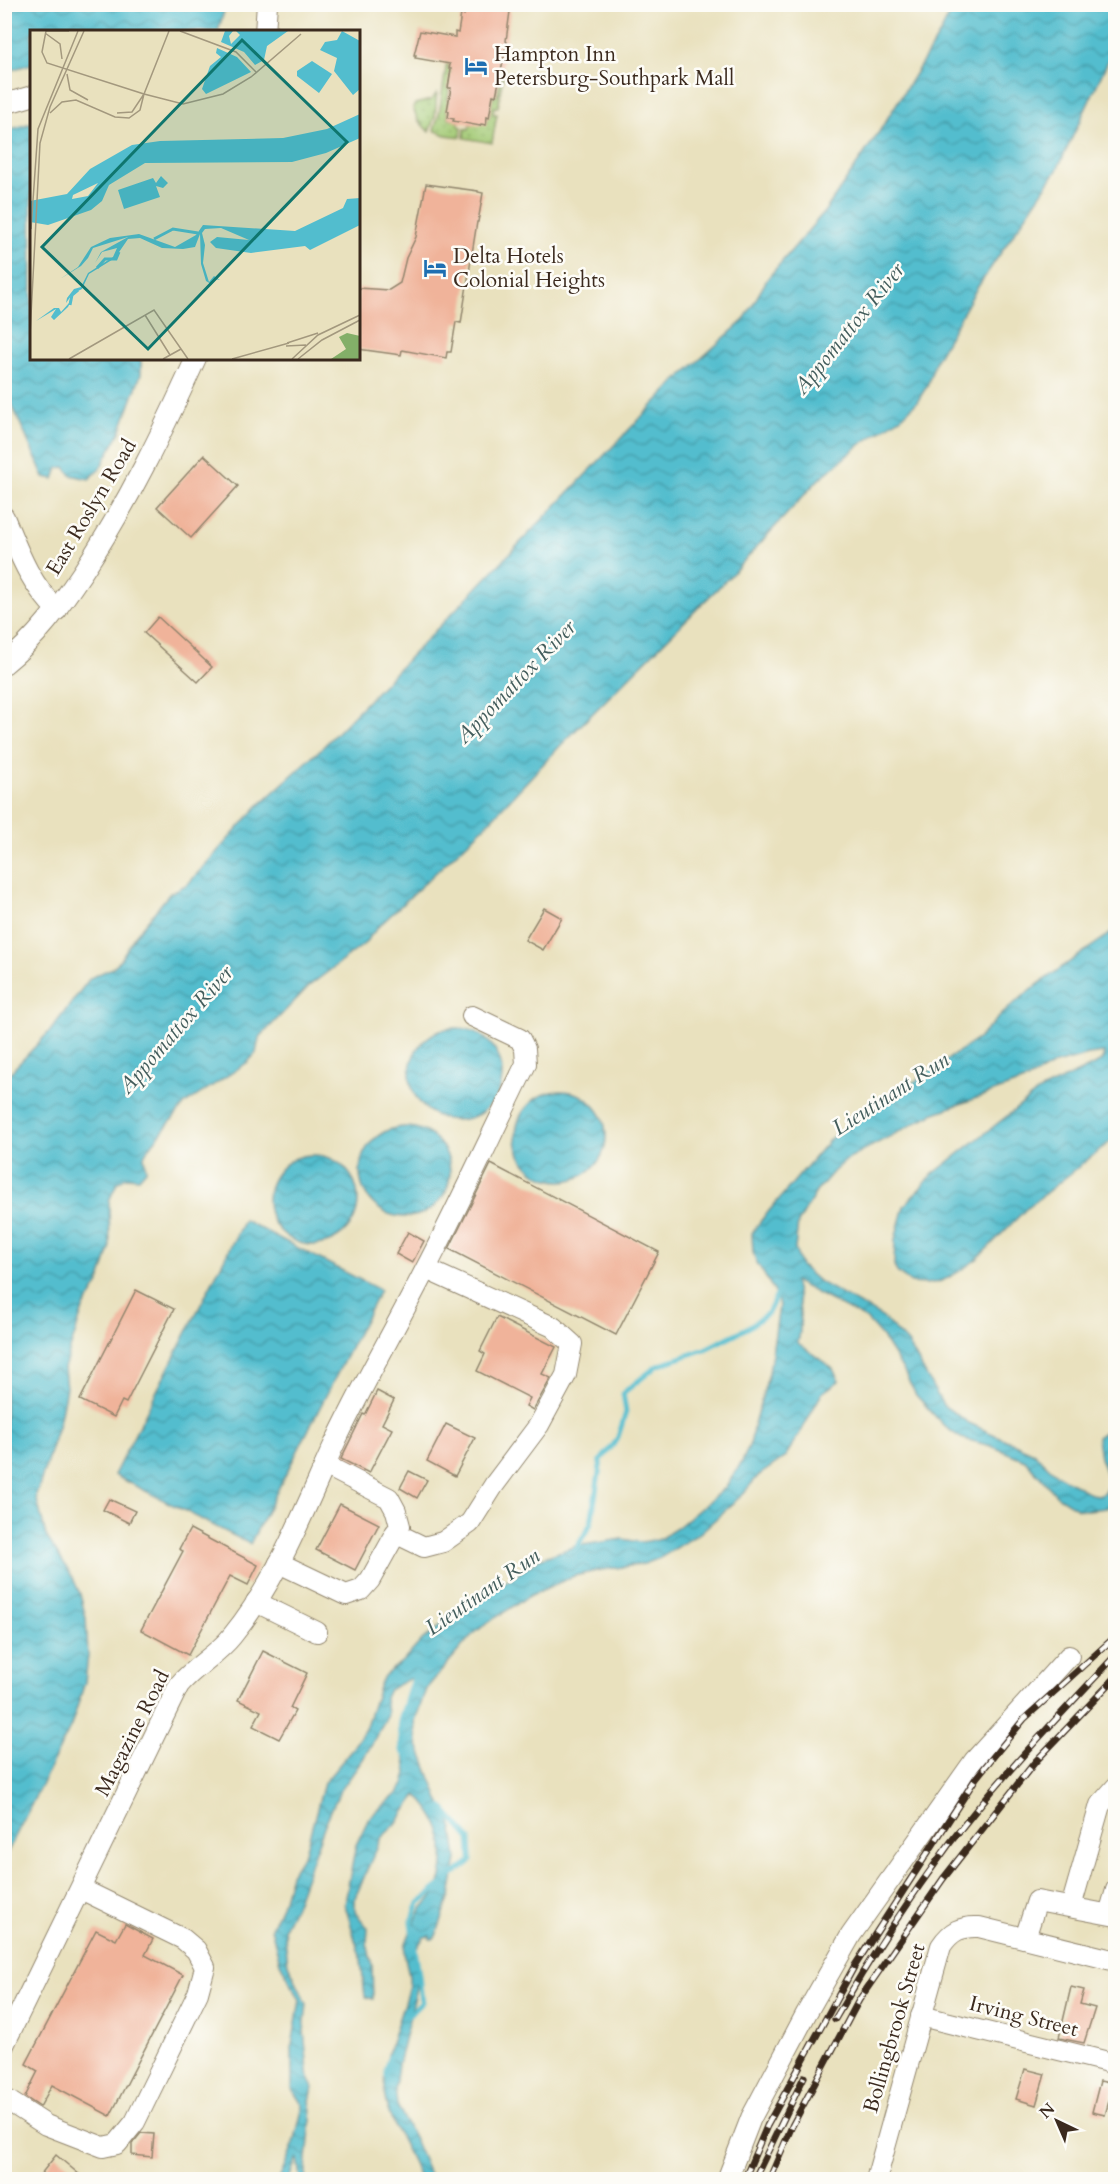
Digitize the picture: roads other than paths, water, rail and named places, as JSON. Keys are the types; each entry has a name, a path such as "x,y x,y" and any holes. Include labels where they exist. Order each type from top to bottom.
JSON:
{"street":[{"path":"265,30 267,4"},
{"path":"4,104 30,97"},
{"name":"East Roslyn Road","path":"4,664 57,610 91,559 144,470 195,360"},
{"path":"4,517 35,586 57,610"},
{"name":"Magazine Road","path":"4,2045 179,1685 225,1644 256,1602 279,1563 325,1465 426,1269 526,1064 525,1049 520,1039 472,1016"},
{"path":"395,1533 424,1547 443,1542 470,1523 494,1485 539,1425 566,1375 572,1344 553,1327 426,1269"},
{"path":"279,1563 346,1595 361,1590 370,1580 400,1526 396,1510 389,1498 325,1465"},
{"path":"256,1602 317,1632"},
{"path":"727,2180 752,2118 850,1935 974,1761 1069,1656"},
{"path":"1071,1907 1100,1805 1116,1788"},
{"path":"4,2098 46,2125 103,2147 117,2144 135,2122 198,1993 205,1967 196,1950 183,1940 81,1889"},
{"path":"1025,1938 1037,1901 1112,1915 1116,1890"},
{"name":"Bollingbrook Street","path":"876,2180 941,1946 947,1937 967,1926 992,1930 1116,1961"},
{"name":"Irving Street","path":"921,2016 1116,2064"}],"water":[{"path":"19,4 226,4 218,30 30,30 30,64 5,72 5,5 12,12"},
{"name":"Appomattox River","path":"954,5 1115,5 1115,46 1057,170 977,288 936,360 927,386 917,402 903,416 861,444 818,480 731,575 560,746 486,825 378,927 363,945 309,986 259,1038 256,1053 248,1062 185,1104 148,1149 144,1156 146,1170 139,1178 126,1177 117,1183 109,1201 110,1249 99,1283 83,1309 64,1368 66,1388 59,1423 36,1496 46,1536 73,1578 80,1594 86,1618 88,1655 85,1682 71,1726 5,1857 5,1078 51,1030 90,978 112,968 119,962 134,937 170,893 188,884 258,806 322,748 677,380 744,320 768,278 825,211 879,132 940,34"},
{"path":"30,123 30,360 141,360 141,374 120,432 99,470 89,479 71,475 65,467 58,468 54,479 44,477 5,389 5,131"},
{"path":"1115,930 1115,1138 1027,1208 977,1259 958,1272 942,1281 927,1284 911,1283 897,1272 894,1265 895,1239 904,1206 933,1174 1039,1091 1098,1063 1102,1060 1104,1053 1055,1064 1027,1080 932,1114 849,1158 816,1192 798,1223 795,1249 801,1266 818,1281 882,1317 908,1343 943,1405 969,1423 1034,1453 1056,1474 1091,1494 1103,1493 1110,1484 1100,1458 1097,1437 1115,1424 1115,1502 1107,1508 1078,1509 1057,1496 1025,1460 991,1446 961,1438 945,1427 916,1395 882,1337 866,1319 794,1281 800,1312 798,1343 833,1369 839,1381 822,1393 785,1457 758,1476 741,1496 700,1533 660,1558 644,1564 574,1576 531,1595 487,1623 471,1636 426,1689 415,1721 417,1742 440,1802 449,1816 457,1859 450,1896 436,1936 433,1939 430,1939 430,1936 424,1937 414,1952 420,1976 398,2064 395,2088 397,2105 431,2179 419,2179 388,2111 384,2086 388,2055 409,1984 406,1943 419,1914 439,1884 443,1866 442,1837 432,1814 417,1795 395,1825 381,1838 355,1898 355,1912 368,1928 367,1943 372,1965 373,1999 365,1997 361,1960 345,1905 356,1845 369,1818 398,1793 404,1785 407,1773 401,1719 403,1707 415,1676 389,1689 385,1698 387,1714 385,1721 363,1759 339,1793 295,1906 284,1928 288,1964 307,2004 304,2031 309,2080 313,2088 310,2101 312,2110 305,2179 300,2179 297,2157 289,2179 279,2179 294,2143 303,2106 292,2089 292,2045 300,2000 280,1963 271,1928 284,1899 291,1874 305,1852 324,1783 350,1752 365,1729 384,1676 463,1603 512,1578 539,1559 576,1546 622,1539 640,1542 658,1540 677,1528 726,1487 743,1460 751,1441 769,1373 779,1306 777,1296 756,1261 752,1233 831,1138 979,1038 1026,993"},
{"path":"456,1028 473,1032 488,1042 498,1057 502,1074 498,1091 488,1106 473,1116 456,1120 439,1116 424,1106 414,1091 410,1074 414,1057 424,1042 439,1032"},
{"path":"561,1091 578,1094 593,1104 603,1119 606,1136 603,1153 593,1168 578,1178 561,1181 544,1178 529,1168 519,1153 516,1136 519,1119 529,1104 544,1094"},
{"path":"405,1127 422,1131 437,1140 446,1155 450,1172 446,1189 437,1204 422,1213 405,1217 388,1213 373,1204 364,1189 360,1172 364,1155 373,1140 388,1131"},
{"path":"313,1155 330,1159 345,1168 354,1183 358,1200 354,1217 345,1232 330,1241 313,1245 296,1241 281,1232 272,1217 268,1200 272,1183 281,1168 296,1159"},
{"path":"244,1220 380,1290 250,1544 114,1475"}],"waterway":[{"name":"Lieutinant Run","path":"575,1551 591,1523 601,1460 617,1440 626,1412 623,1393 657,1366 705,1349 747,1328 768,1313 779,1291"},
{"name":"Lieutinant Run","path":"409,1760 402,1750 400,1721 415,1672"},
{"name":"Lieutinant Run","path":"442,1807 470,1839 471,1861 449,1878"},
{"name":"Lieutinant Run","path":"407,2017 422,2002 411,1923 419,1903 442,1884"},
{"name":"Lieutinant Run","path":"386,2076 390,2056"}],"railway":[{"path":"744,2180 767,2126 854,1967 976,1778 1024,1719 1116,1636"},
{"path":"835,2019 919,1886 969,1818 1116,1655"},
{"path":"769,2180 792,2126 859,2000 943,1879 1035,1762 1116,1677"},
{"path":"754,2180 804,2077"}],"place":[{"name":"Hampton Inn Petersburg-Southpark Mall","path":"476,66"},
{"name":"Delta Hotels Colonial Heights","path":"435,268"}]}
